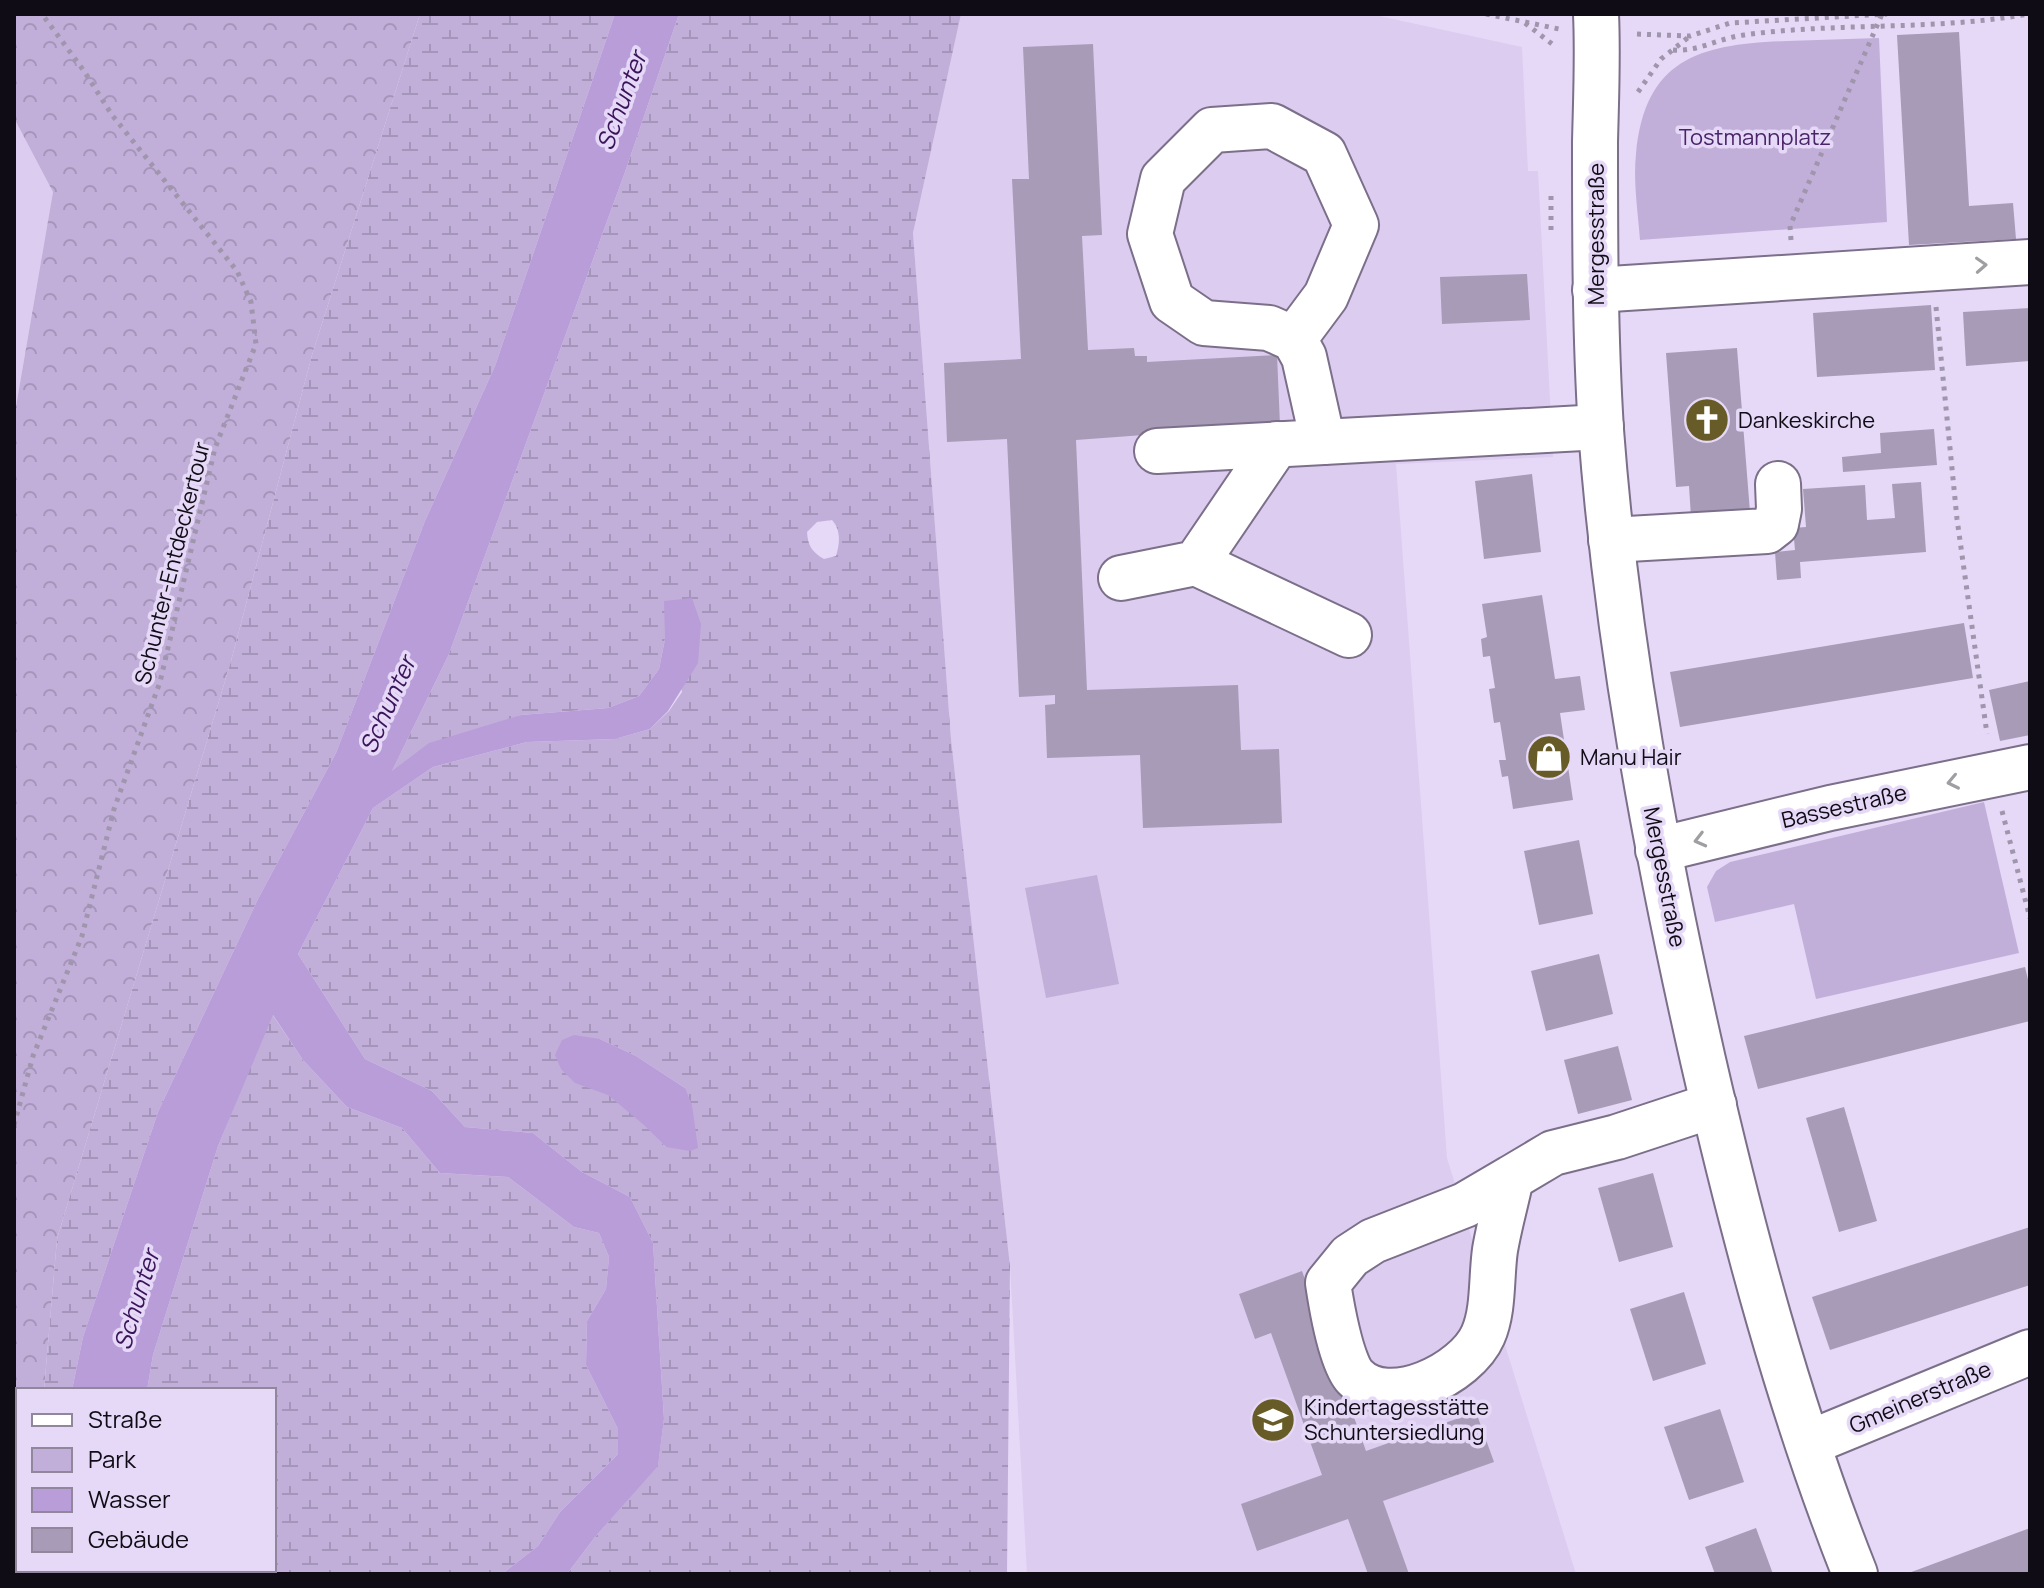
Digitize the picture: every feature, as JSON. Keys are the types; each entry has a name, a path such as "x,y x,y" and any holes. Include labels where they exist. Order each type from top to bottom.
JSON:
{"street":[{"name":"Mergesstraße","path":"1584,32 1601,427 1611,540 1626,664 1658,850 1714,1105 1765,1306 1855,1574"},
{"path":"1294,339 1326,296 1356,225 1324,154 1272,126 1212,130 1163,179 1150,234 1172,301 1204,323 1269,328 1294,339 1304,357 1323,442"},
{"path":"1595,290 2030,262"},
{"path":"1157,451 1601,427"},
{"path":"1196,563 1277,444"},
{"path":"1611,540 1767,531 1776,524 1778,484"},
{"path":"1121,578 1196,563 1349,635"},
{"name":"Bassestraße","path":"1658,850 1830,808 2011,770"},
{"path":"1511,1178 1495,1252 1484,1334 1468,1359 1445,1375 1408,1389 1377,1392 1353,1376 1332,1313 1328,1283 1350,1256 1373,1241 1465,1205 1553,1153 1617,1137 1714,1105"},
{"name":"Gmeinerstraße","path":"1809,1443 2030,1352"}],"path":[{"name":"Schunter-Entdeckertour","path":"14,1125 33,1056 82,936 114,809 160,682 215,448 256,344 251,302 237,271 112,115 42,14"},
{"path":"1486,14 1584,32 1690,36 1730,23 1884,14"},
{"path":"1525,23 1526,14"},
{"path":"1792,277 1790,226 1884,14"},
{"path":"1672,50 1689,52 1743,35 1987,21 2028,14"},
{"path":"1932,268 1957,519 2011,770 2030,918"}],"shaded area":[{"path":"961,14 1370,14 1522,47 1528,171 1538,171 1553,457 1396,464 1447,1158 1576,1574 1027,1574 1010,1266 951,739 913,233"},
{"path":"14,118 53,192 14,418"}],"green space":[{"path":"14,14 420,14 312,355 231,661 57,1239 44,1388 16,1388 16,1572 29,1574 14,1574 14,418 53,192 14,118"},
{"path":"420,14 615,14 495,366 425,521 336,753 258,899 158,1112 83,1337 72,1388 44,1388 57,1239 231,661 312,355"},
{"path":"679,14 961,14 913,233 951,739 1010,1266 1007,1574 567,1574 658,1465 664,1419 653,1243 630,1197 582,1172 533,1133 465,1127 432,1091 365,1059 298,954 373,808 433,767 527,742 615,739 650,729 669,711 682,692 665,601 665,639 659,669 639,696 608,708 521,715 391,773 449,654 625,172","holes":["832,520 839,542 836,556 824,559 811,548 807,532 817,522","600,1039 636,1056 685,1088 666,1147 608,1094"]},
{"name":"Tostmannplatz","path":"1879,38 1887,222 1640,240 1635,186 1636,154 1642,121 1651,96 1665,76 1683,62 1704,52 1729,46"},
{"path":"1984,802 2019,953 1816,999 1794,904 1715,922 1707,887 1716,871 1730,862"},
{"path":"1097,875 1119,984 1046,998 1025,888"},
{"path":"272,1014 303,1060 347,1107 402,1128 440,1173 508,1177 574,1227 599,1233 609,1257 606,1289 587,1321 586,1365 618,1429 618,1454 560,1512 538,1546 502,1574 123,1574 276,1572 276,1388 147,1388 153,1355 218,1146"}],"water":[{"name":"Schunter","path":"615,14 679,14 625,172 449,654 392,771 429,743 521,715 608,708 639,696 659,669 665,639 664,601 692,598 701,624 698,663 668,711 650,729 615,739 527,742 433,767 373,808 298,954 365,1059 432,1091 465,1127 533,1133 582,1172 630,1197 653,1243 664,1419 658,1466 595,1537 567,1574 502,1574 538,1546 560,1512 618,1454 618,1429 586,1365 587,1321 606,1289 609,1257 599,1233 574,1227 508,1177 440,1173 402,1128 347,1107 303,1060 273,1015 218,1146 153,1355 147,1388 72,1388 83,1337 158,1112 258,899 336,753 425,521 495,366"},
{"path":"574,1035 600,1039 636,1056 685,1088 692,1105 698,1148 690,1151 666,1147 608,1095 575,1083 561,1069 555,1055 562,1040"}],"building":[{"path":"1959,32 1969,206 2013,203 2016,239 1909,245 1897,35"},
{"path":"1093,44 1102,235 1082,236 1088,350 1134,348 1135,356 1147,356 1147,362 1277,355 1280,425 1076,440 1087,690 1238,685 1241,750 1279,749 1282,823 1143,828 1140,755 1047,758 1045,705 1055,704 1055,695 1019,697 1007,439 947,442 944,363 1021,359 1012,179 1029,179 1023,47"},
{"path":"1527,274 1530,320 1442,324 1440,277"},
{"path":"1931,305 1935,370 1817,377 1813,313"},
{"path":"2030,308 2030,361 1966,366 1963,312"},
{"name":"Dankeskirche","path":"1737,348 1750,512 1691,517 1689,486 1676,487 1666,353"},
{"path":"1934,429 1937,465 1843,472 1842,457 1881,453 1880,433"},
{"path":"1532,474 1541,552 1484,559 1475,481"},
{"path":"1921,482 1926,552 1800,562 1801,578 1777,580 1775,552 1795,550 1793,528 1806,527 1803,489 1865,485 1867,520 1895,518 1892,484"},
{"path":"1542,595 1555,679 1580,676 1585,710 1560,713 1573,800 1513,809 1508,776 1502,777 1499,760 1506,760 1500,722 1494,723 1489,689 1495,688 1490,656 1483,657 1481,639 1487,637 1482,604"},
{"path":"1964,623 1973,678 1680,727 1670,672"},
{"path":"2030,681 2030,735 2000,741 1989,690"},
{"path":"1579,840 1593,914 1539,925 1524,851"},
{"path":"1599,954 1613,1014 1546,1031 1531,971"},
{"path":"2025,967 2030,988 2030,1021 1758,1089 1744,1036"},
{"path":"1618,1046 1632,1100 1578,1114 1564,1060"},
{"path":"1844,1107 1877,1221 1839,1232 1806,1118"},
{"path":"1653,1173 1673,1247 1619,1262 1598,1188"},
{"path":"2030,1227 2030,1285 1830,1350 1812,1297"},
{"path":"1302,1271 1366,1451 1476,1412 1494,1462 1383,1501 1409,1574 1368,1574 1348,1519 1257,1551 1241,1504 1322,1475 1271,1333 1255,1339 1239,1294"},
{"path":"1684,1292 1706,1364 1653,1381 1630,1309"},
{"path":"1720,1409 1744,1482 1689,1500 1664,1427"},
{"path":"1756,1528 1773,1574 1715,1574 1705,1547"},
{"path":"2030,1528 2030,1574 1906,1574"}],"place":[{"name":"Dankeskirche","path":"1707,420"},
{"name":"Manu Hair","path":"1549,757"},
{"name":"Kindertagesstätte Schuntersiedlung","path":"1273,1420"}]}
